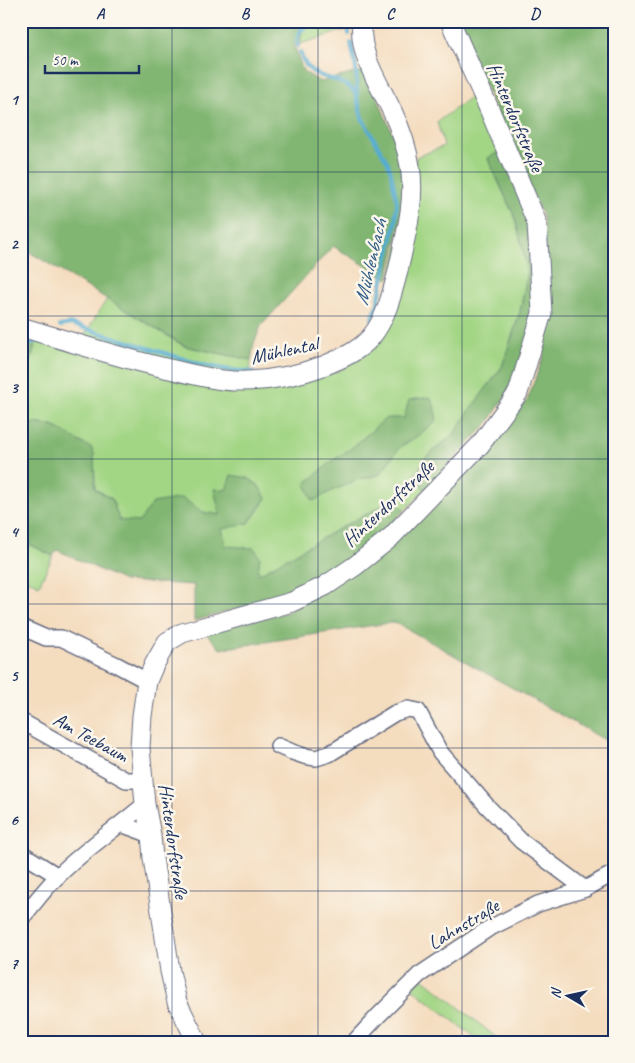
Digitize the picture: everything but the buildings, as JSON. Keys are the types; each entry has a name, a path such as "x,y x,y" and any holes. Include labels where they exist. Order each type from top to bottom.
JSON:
{"street":[{"name":"Mühlental","path":"21,327 160,367 204,377 234,381 299,374 349,355 365,344 377,328 396,280 408,224 412,191 410,167 404,140 393,112 370,68 363,50 362,21"},
{"name":"Hinterdorfstraße","path":"197,1042 177,1002 170,971 142,780 140,746 142,716 147,681 154,665 167,642 182,632 292,602 324,586 355,566 390,538 480,445 518,393 542,313 537,223 450,21"},
{"path":"21,627 46,638 60,638 147,681"},
{"path":"278,746 304,756 316,758 329,754 395,713 408,709 418,711 440,752 487,806 521,841 584,889"},
{"name":"Am Teebaum","path":"21,721 126,780 142,780"},
{"path":"21,919 58,876 145,804"},
{"path":"121,824 151,835"},
{"path":"21,853 58,876"},
{"name":"Lahnstraße","path":"354,1042 418,975 496,925 538,904 584,889 614,873"}],"green space":[{"path":"21,21 306,21 300,44 294,45 303,71 320,82 366,70 403,159 403,209 388,279 333,246 261,326 254,343 251,360 185,346 21,247"},
{"path":"306,21 354,21 352,28 300,44"},
{"path":"457,21 614,21 614,723 605,740 395,622 220,649 205,632 287,612 464,475 527,401 543,358 551,315 543,218"},
{"path":"476,93 500,151 488,159 515,218 528,271 520,312 502,367 455,433 426,457 415,475 425,490 405,510 392,501 259,574 260,557 226,546 222,529 249,523 266,499 259,487 248,478 220,515 153,503 140,523 119,520 112,499 95,489 94,454 87,446 53,426 32,423 21,433 21,385 25,386 37,336 222,387 253,391 274,384 324,376 340,370 361,358 378,341 416,157 444,146 437,122"},
{"path":"500,151 530,223 536,312 509,391 488,423 425,490 415,475 426,457 455,433 502,367 520,312 528,271 515,218 488,158"},
{"path":"107,299 184,346 251,360 250,375 206,372 82,339"},
{"path":"21,331 37,336 25,387 21,385"},
{"path":"430,397 437,420 419,435 400,447 379,475 357,480 313,501 305,484 386,418 404,418 409,400"},
{"path":"32,423 62,430 91,447 94,454 95,489 112,499 119,520 139,522 153,503 182,498 203,512 220,515 214,489 226,490 231,475 248,478 258,485 266,498 249,523 222,529 226,546 254,548 260,557 259,574 392,500 405,510 352,558 307,587 287,595 194,621 194,585 124,581 57,550 53,556 21,540 21,433"},
{"path":"21,540 53,556 39,585 21,577"},
{"path":"419,975 502,1042 480,1042 408,985"}],"waterway":[{"name":"Mühlenbach","path":"298,46 298,35 310,21"},
{"name":"Mühlenbach","path":"347,21 349,34"},
{"name":"Mühlenbach","path":"351,43 356,69 357,98 362,118 388,163 397,202 395,224 377,307 372,319"},
{"name":"Mühlenbach","path":"300,52 308,67 313,71 348,86 356,95"},
{"name":"Mühlenbach","path":"60,326 71,324 203,365 253,372"},
{"name":"Mühlenbach","path":"21,344 27,345 40,340"}]}
